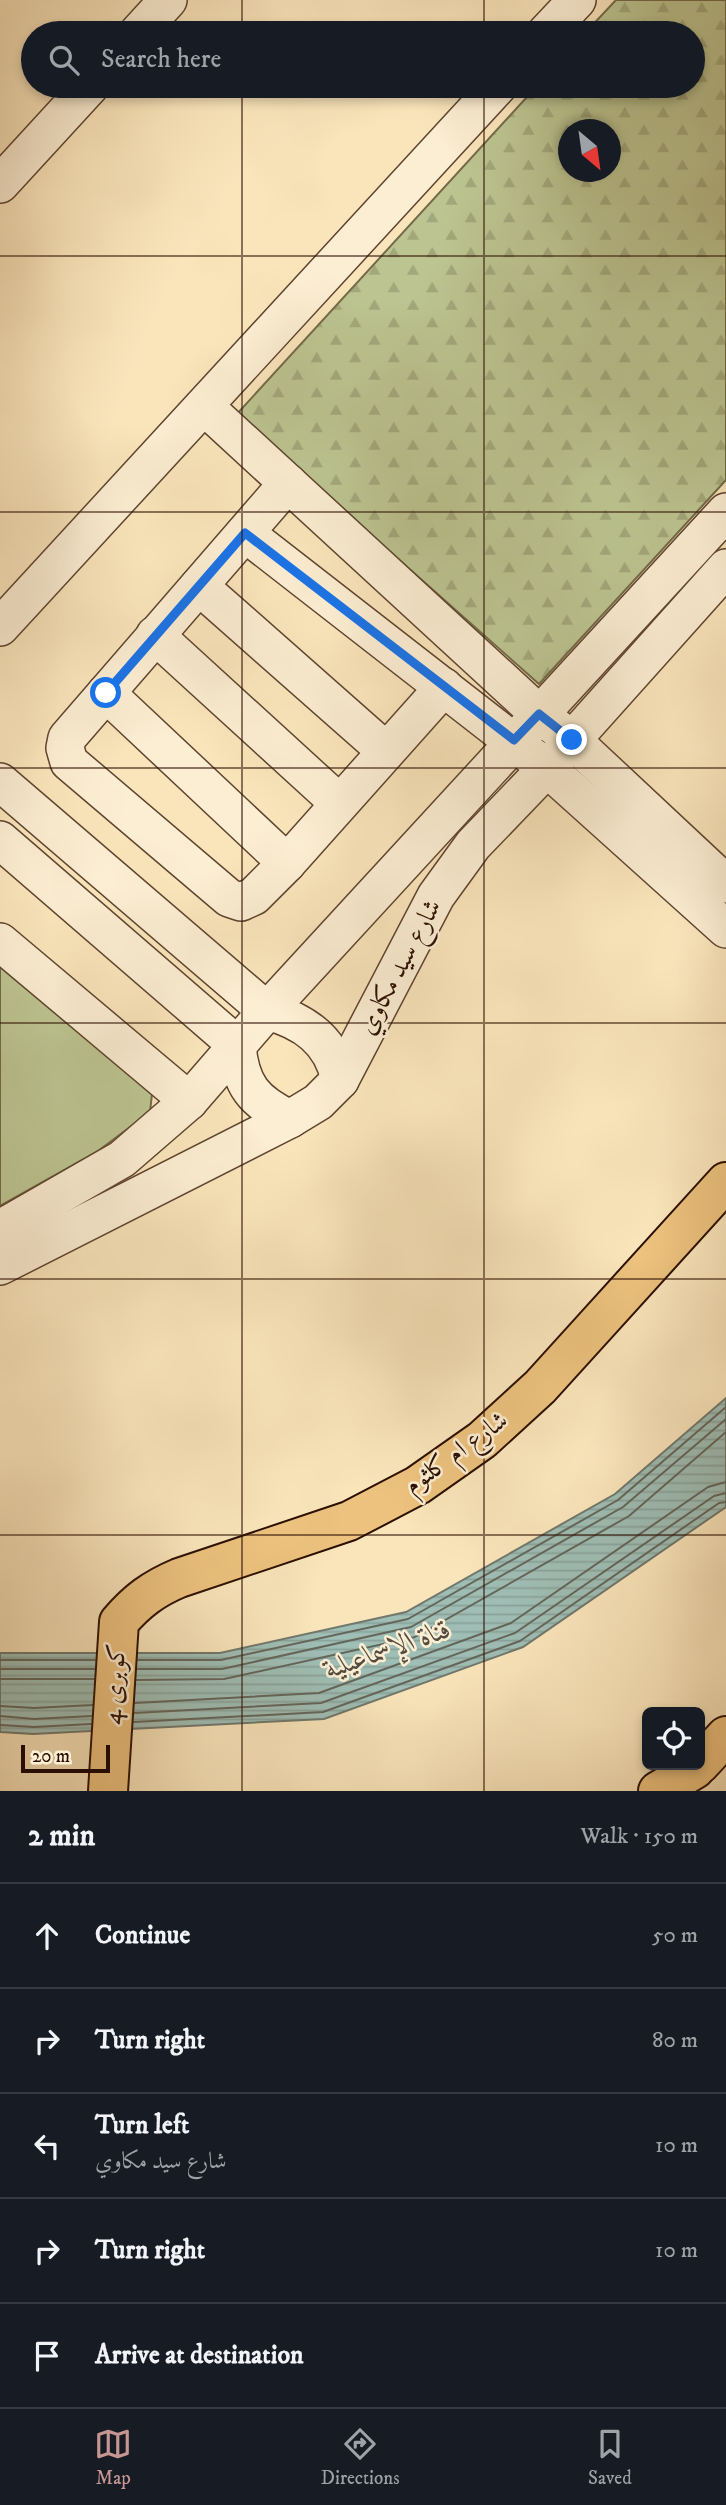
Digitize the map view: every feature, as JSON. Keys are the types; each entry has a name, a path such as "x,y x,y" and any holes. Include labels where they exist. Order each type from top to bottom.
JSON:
{"highway":[{"name":"شارع ام كلثوم","path":"119,1622 134,1604 155,1588 349,1521 418,1485 482,1440 540,1387 726,1182"},
{"name":"كوبرى 4","path":"109,1787 119,1622"},
{"path":"658,1791 692,1772 726,1736"}],"lane":[{"path":"149,21 168,0"},
{"path":"557,21 577,0"},
{"path":"0,184 79,98"},
{"path":"0,627 487,98"},
{"path":"204,406 539,714 572,740 726,884"},
{"path":"288,483 67,738 66,757 74,767 235,901 248,900 287,863 444,687"},
{"name":"شارع سيد مكاوي","path":"0,1229 122,1159 189,1101 267,1011 514,740 726,512"},
{"path":"245,533 514,740 726,929"},
{"name":"شارع سيد مكاوي","path":"0,1266 290,1119 318,1102 340,1080 436,896 473,845 547,768 726,568"},
{"path":"199,586 386,751"},
{"path":"155,635 339,803"},
{"path":"106,693 287,863"},
{"path":"0,782 267,1011 289,1017 309,1028 326,1045 337,1065 340,1080"},
{"path":"0,840 237,1045 239,1066 246,1084 258,1100 290,1119"},
{"path":"0,943 189,1101"}],"green space":[{"path":"616,0 726,0 726,480 539,684 236,415 526,98 705,98 705,21 596,21"},
{"path":"0,960 152,1094 150,1112 98,1151 0,1206"}],"water":[{"name":"قناة الإسماعيلية","path":"726,1398 726,1507 523,1647 324,1719 33,1734 0,1732 0,1653 220,1653 406,1612 615,1494"}],"route":[{"path":"106,693 245,533 514,740 539,714 572,740"}]}
